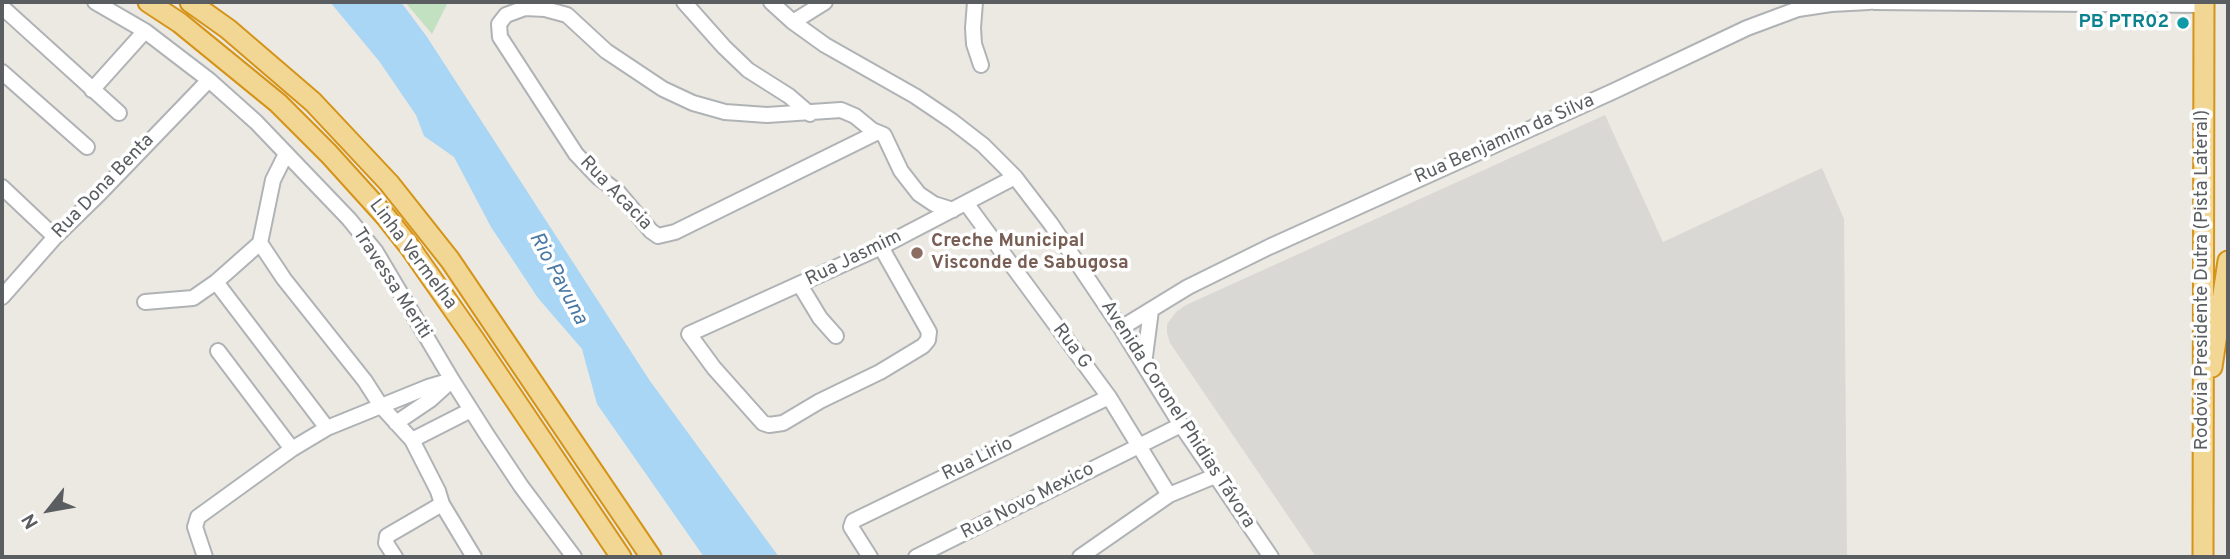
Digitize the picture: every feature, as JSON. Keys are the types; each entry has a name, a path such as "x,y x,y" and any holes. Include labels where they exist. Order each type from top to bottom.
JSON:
{"highway":[{"name":"Linha Vermelha","path":"148,2 180,23 278,103 386,217 474,339 621,557"},
{"name":"Linha Vermelha","path":"190,2 228,29 303,93 340,128 389,183 450,260 651,557"},
{"name":"Rodovia Presidente Dutra (Pista Lateral)","path":"2203,557 2204,4"},
{"path":"2202,436 2228,261"}],"street":[{"name":"Travessa Meriti","path":"95,2 145,31 209,80 256,122 349,219 376,252 452,380 521,486 574,557"},
{"path":"567,15 575,2"},
{"path":"684,2 748,70 789,96 810,114"},
{"name":"Avenida Coronel Phidias Távora","path":"771,2 793,22 825,44 915,96 952,121 983,145 1015,177 1051,224 1121,328 1215,477 1271,557"},
{"path":"793,22 825,2"},
{"path":"975,2 974,44 981,65"},
{"name":"Rua Benjamim da Silva","path":"1121,328 1188,287 1269,247 1614,91 1746,28 1798,9 1872,2 2204,4"},
{"path":"525,5 567,15 606,51 663,89 693,103 725,112 767,115 841,110 855,116 876,133 884,135 901,171 919,194 934,204 959,207"},
{"name":"Rua Acacia","path":"525,5 506,15 499,24 500,37 576,154 586,166 630,203 651,232 658,236 675,232 876,133"},
{"path":"2,7 118,113"},
{"path":"92,90 145,31"},
{"path":"2,72 87,147"},
{"name":"Rua Dona Benta","path":"4,289 209,80"},
{"path":"145,302 192,298 216,282 260,243 273,180 286,155"},
{"name":"Rua Jasmim","path":"881,247 929,332 928,340 923,346 880,372 820,401 783,423 769,425 757,418 689,334 881,247 1015,177"},
{"path":"2,187 55,237"},
{"name":"Rua G","path":"959,207 1109,397 1169,495"},
{"path":"260,243 381,406 412,440 442,504 474,557"},
{"path":"216,282 327,428"},
{"path":"800,285 820,318 836,336"},
{"path":"1144,364 1151,310"},
{"path":"218,351 292,449"},
{"path":"205,557 195,527 198,517 292,449 327,428 452,380"},
{"path":"396,423 430,400 452,380"},
{"name":"Rua Lirio","path":"870,557 851,527 853,521 1109,397"},
{"path":"412,440 471,410"},
{"path":"1139,445 1181,425"},
{"name":"Rua Novo Mexico","path":"916,557 1139,445"},
{"path":"1080,557 1169,495 1215,477"},
{"path":"395,557 386,543 387,536 442,504"}],"shaded area":[{"path":"1605,115 1663,242 1822,168 1844,219 1847,557 1316,557 1170,343 1167,324 1176,312 1186,305"}],"green space":[{"path":"405,2 448,2 432,34"}],"water":[{"name":"Rio Pavuna","path":"330,2 401,2 427,37 650,381 779,557 704,557 597,404 582,349 538,298 491,227 454,157 424,136 416,115 379,61"}],"place":[{"name":"PB PTR02","path":"2183,23"},
{"name":"Creche Municipal Visconde de Sabugosa","path":"917,253"}]}
